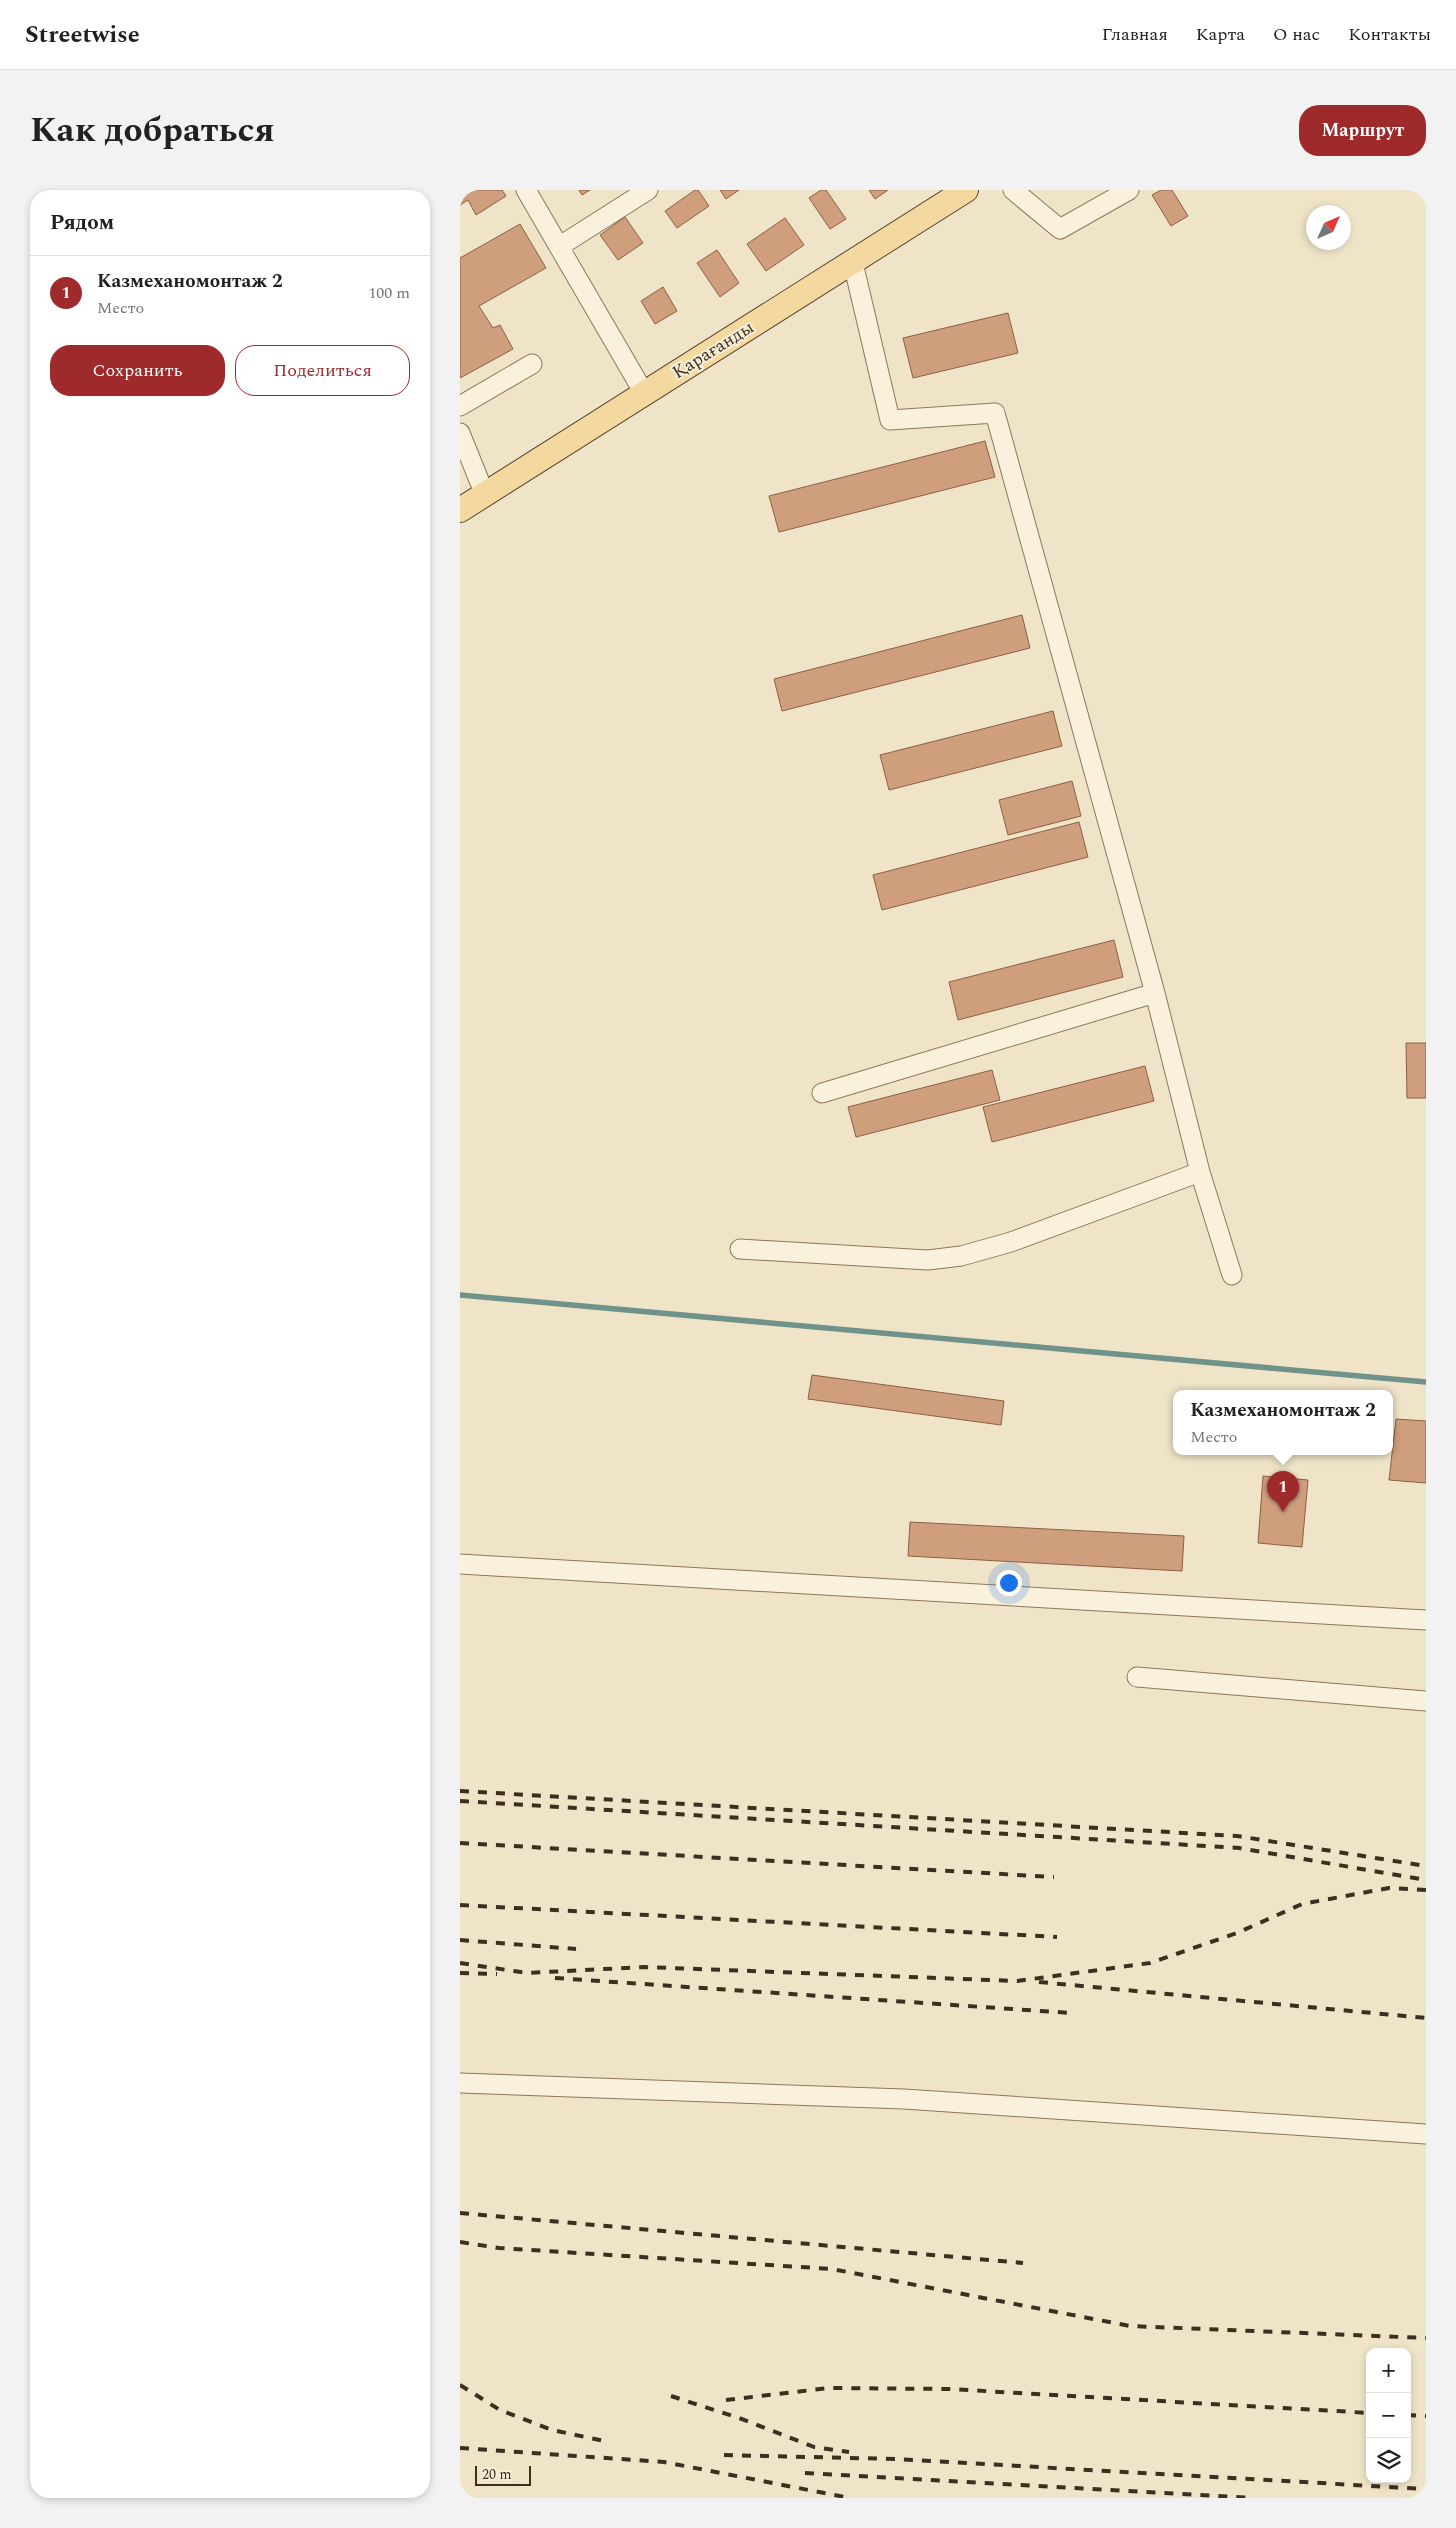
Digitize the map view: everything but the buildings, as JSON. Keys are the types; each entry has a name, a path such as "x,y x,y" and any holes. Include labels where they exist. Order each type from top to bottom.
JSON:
{"main road":[{"name":"Қарағанды","path":"460,510 966,190"}],"street":[{"path":"526,190 644,393"},
{"path":"560,246 648,190"},
{"path":"1014,190 1060,228 1129,190"},
{"path":"853,263 890,420 995,413 1155,993 1200,1172 1232,1274"},
{"path":"460,406 532,364"},
{"path":"460,434 485,495"},
{"path":"822,1093 1155,993"},
{"path":"740,1249 928,1260 961,1256 1011,1242 1200,1172"},
{"path":"460,1564 1426,1620"},
{"path":"1137,1677 1426,1701"},
{"path":"460,2083 904,2099 1426,2134"}],"waterway":[{"path":"460,1295 1426,1382"}],"railway":[{"path":"460,1791 1237,1836 1426,1866"},
{"path":"460,1801 1239,1848 1426,1880"},
{"path":"460,1843 1054,1877"},
{"path":"460,1963 527,1973 644,1967 1017,1981 1150,1963 1237,1933 1302,1904 1389,1888 1426,1890"},
{"path":"460,1905 1057,1937"},
{"path":"460,1940 576,1949"},
{"path":"460,1973 497,1974"},
{"path":"555,1978 1071,2013"},
{"path":"1039,1982 1426,2018"},
{"path":"460,2213 1023,2263"},
{"path":"460,2242 499,2248 832,2269 1130,2326 1426,2338"},
{"path":"460,2385 500,2410 552,2430 609,2442"},
{"path":"726,2400 829,2388 949,2389 1366,2413"},
{"path":"671,2396 739,2418 814,2447 849,2452"},
{"path":"1411,2415 1426,2416"},
{"path":"460,2448 664,2462 850,2498"},
{"path":"724,2455 895,2459 1426,2489"},
{"path":"805,2473 1254,2498"}],"place":[{"name":"Казмеханомонтаж 2","path":"1283,1512"}]}
